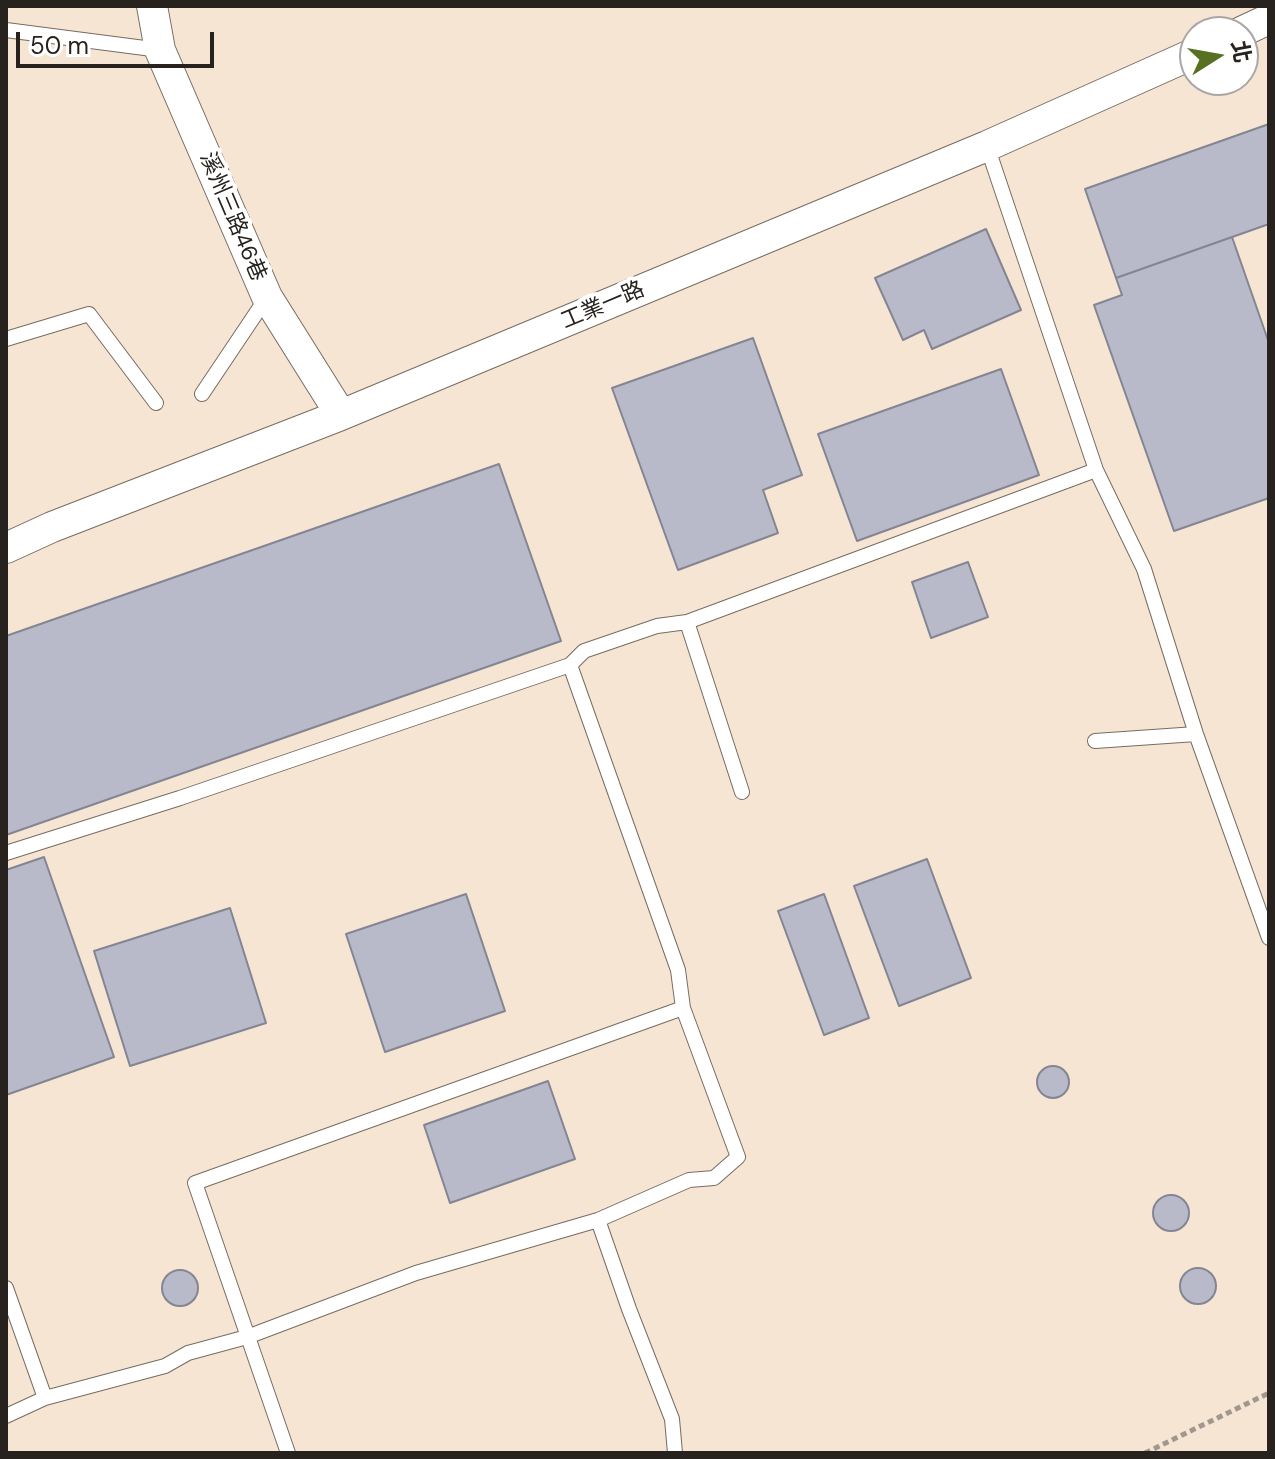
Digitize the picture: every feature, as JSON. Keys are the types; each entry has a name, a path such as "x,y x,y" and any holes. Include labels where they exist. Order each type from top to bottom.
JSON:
{"street":[{"name":"溪州三路46巷","path":"152,6 160,50 267,297 341,415"},
{"name":"工業一路","path":"6,548 52,527 341,415 987,146 1179,60"}],"lane":[{"path":"6,30 160,50"},
{"path":"987,146 1096,470 1144,569 1196,734 1269,938"},
{"path":"202,394 267,297"},
{"path":"6,339 89,314 156,403"},
{"path":"6,853 180,798 570,665 584,651 657,626 687,622 1096,470"},
{"path":"687,622 742,792"},
{"path":"6,1416 45,1398 165,1366 188,1353 247,1337 416,1273 598,1220 689,1180 714,1178 738,1157 683,1008 678,970 570,665"},
{"path":"1095,741 1196,734"},
{"path":"288,1453 195,1183 683,1008"},
{"path":"598,1220 672,1419 675,1453"},
{"path":"6,1288 45,1398"}],"path":[{"path":"1145,1453 1269,1393"}],"shaded area":[{"path":"6,6 1269,6 1269,1453 6,1453"}],"building":[{"path":"1269,124 1269,224 1116,278 1085,189"},
{"path":"986,229 1021,310 932,349 924,330 903,340 875,278"},
{"path":"1232,237 1269,343 1269,498 1174,531 1094,305 1122,295 1116,278"},
{"path":"753,338 802,475 763,490 778,533 678,570 612,388"},
{"path":"1001,369 1039,475 857,541 818,434"},
{"path":"499,464 561,641 6,835 6,636"},
{"path":"968,562 988,617 931,638 912,582"},
{"path":"44,857 114,1057 6,1095 6,870"},
{"path":"927,859 971,978 899,1006 854,886"},
{"path":"466,894 505,1011 385,1052 346,934"},
{"path":"824,894 869,1018 824,1035 778,911"},
{"path":"230,908 266,1023 130,1066 94,951"},
{"path":"1053,1066 1064,1071 1069,1082 1064,1093 1053,1098 1042,1093 1037,1082 1042,1071"},
{"path":"548,1081 575,1159 450,1203 424,1125"},
{"path":"1171,1195 1184,1200 1189,1213 1184,1226 1171,1231 1158,1226 1153,1213 1158,1200"},
{"path":"1198,1268 1211,1273 1216,1286 1211,1299 1198,1304 1185,1299 1180,1286 1185,1273"},
{"path":"180,1270 193,1275 198,1288 193,1301 180,1306 167,1301 162,1288 167,1275"}]}
